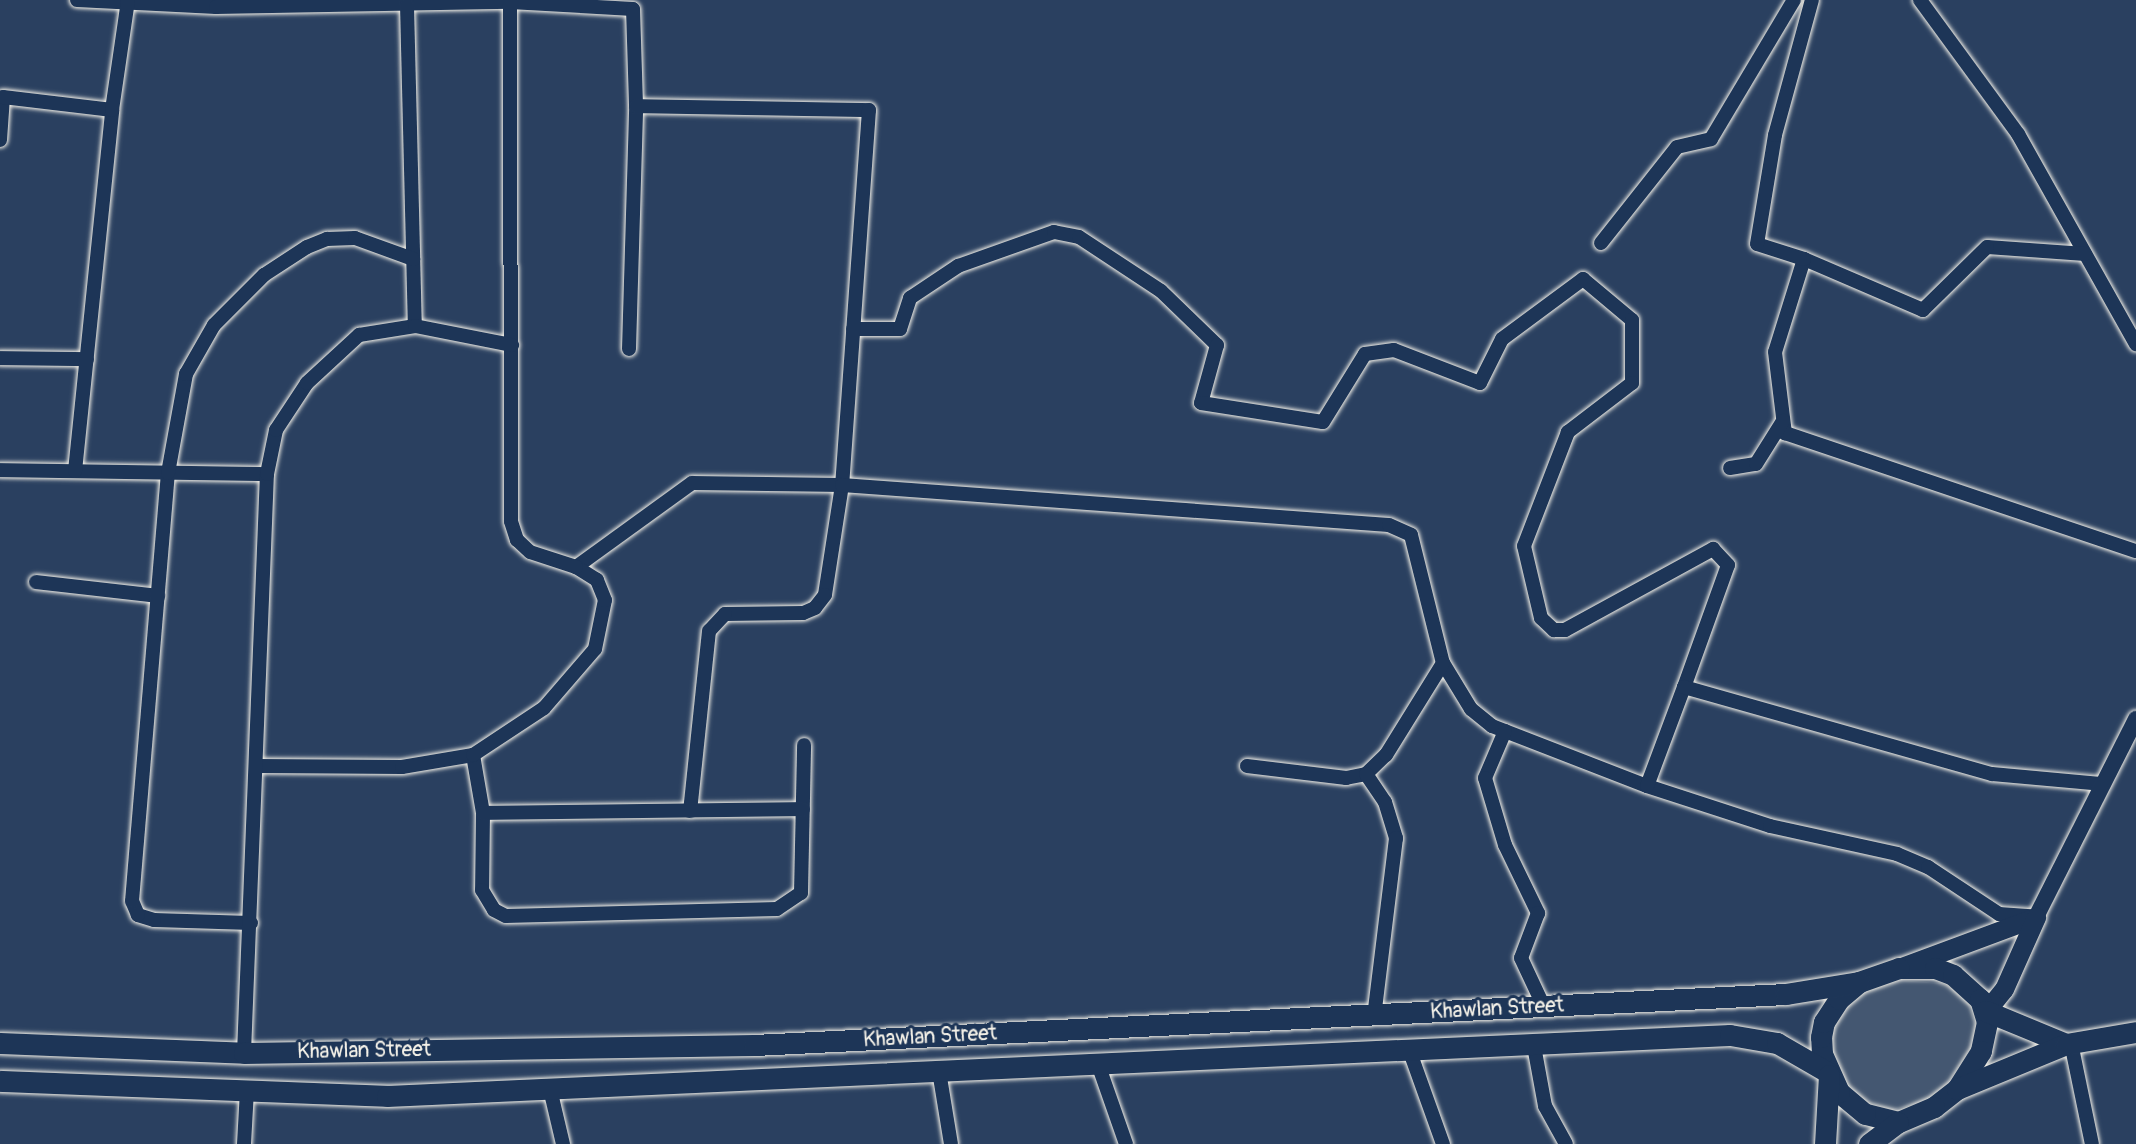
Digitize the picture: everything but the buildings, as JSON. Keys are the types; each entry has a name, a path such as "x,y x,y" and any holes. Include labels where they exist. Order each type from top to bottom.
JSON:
{"main road":[{"path":"1898,1122 1876,1118 1854,1106 1829,1073 1822,1054 1824,1022 1839,999 1859,982 2036,916"},
{"path":"1957,1089 1981,1051 1986,1011 2004,989 2036,916"},
{"path":"1899,968 1935,968 1953,975 1974,992 1986,1011 2069,1044"},
{"name":"Khawlan Street","path":"0,1043 244,1053 754,1045 1786,994 1859,982"},
{"path":"1869,1144 1898,1122 1934,1107 1957,1089 2069,1044 2136,1032"},
{"name":"Khawlan Street","path":"0,1081 387,1096 747,1078 1754,1037 1776,1043 1829,1073"},
{"path":"747,1078 754,1045"},
{"path":"1825,1144 1829,1073"}],"street":[{"path":"77,0 127,3 407,5 510,1 634,9 636,106 629,349"},
{"path":"1601,243 1677,147 1711,139 1794,0"},
{"path":"1812,0 1775,135 1757,244 1804,259 1923,310 1987,247 2085,254"},
{"path":"1920,0 2018,134 2136,344"},
{"path":"258,765 402,767 473,755 544,708 595,649 605,600 597,580 576,567 530,552 517,540 511,521 512,345 507,99 510,1"},
{"path":"75,471 111,110 127,3"},
{"path":"407,5 415,326"},
{"path":"0,140 2,97 111,110"},
{"path":"636,106 869,110 842,485 825,595 815,608 803,613 725,614 709,631 690,811"},
{"path":"853,329 901,329 910,298 958,266 1054,232 1079,237 1161,291 1217,345 1201,403 1323,422 1365,354 1394,350 1480,383 1502,339 1583,279 1632,320 1632,383 1568,432 1524,546 1541,618 1554,630 1566,630 1713,550 1728,565 1647,786"},
{"path":"251,923 154,920 138,915 132,901 169,473 186,374 198,348 214,325 264,275 327,239 355,238 413,259"},
{"path":"1804,259 1775,352 1785,433 2136,551"},
{"path":"244,1053 258,765 267,474 276,430 289,407 335,353 359,335 415,326 512,345"},
{"path":"0,358 88,359"},
{"path":"1730,468 1756,464 1783,421"},
{"path":"0,470 267,474"},
{"path":"576,567 692,484 842,485 1389,525 1411,535 1418,550 1425,597 1443,663 1471,709 1506,731 1647,786 1770,826 1897,853 1928,867 1999,914 2036,916 2136,719"},
{"path":"36,582 158,596"},
{"path":"1247,766 1346,778 1366,774 1386,755 1443,663"},
{"path":"1684,687 1992,775 2101,784"},
{"path":"1506,731 1485,778 1505,845 1538,913 1521,958 1544,1007"},
{"path":"473,755 483,813 482,890 494,910 506,916 777,909 801,893 804,745"},
{"path":"1366,774 1385,803 1396,838 1374,1016"},
{"path":"483,813 803,810"},
{"path":"2069,1044 2092,1144"},
{"path":"1534,1046 1545,1105 1566,1144"},
{"path":"1410,1052 1443,1144"},
{"path":"1098,1064 1126,1144"},
{"path":"939,1071 951,1144"},
{"path":"550,1089 563,1144"},
{"path":"244,1144 247,1091"}],"shaded area":[{"path":"1898,980 1941,983 1957,991 1968,1002 1976,1027 1972,1046 1947,1084 1932,1099 1893,1110 1862,1100 1848,1088 1832,1062 1831,1038 1841,1011 1867,987"}]}
